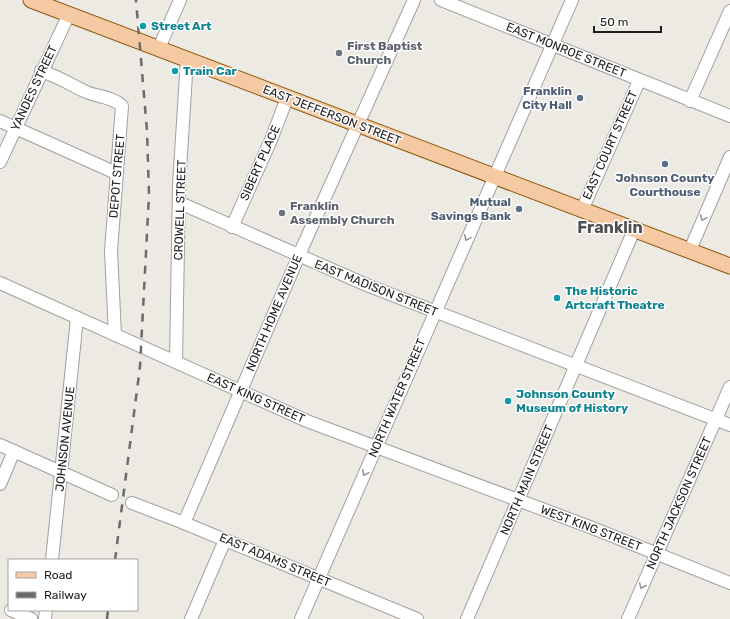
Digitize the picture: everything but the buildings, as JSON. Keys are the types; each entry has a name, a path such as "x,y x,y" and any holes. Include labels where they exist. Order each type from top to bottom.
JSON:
{"main road":[{"name":"EAST JEFFERSON STREET","path":"31,0 730,266"}],"street":[{"path":"159,48 180,0"},
{"name":"NORTH HOME AVENUE","path":"184,523 299,256 414,0"},
{"name":"EAST MONROE STREET","path":"441,0 730,116"},
{"name":"NORTH WATER STREET","path":"301,619 572,0"},
{"path":"690,101 730,11"},
{"name":"YANDES STREET","path":"0,162 41,71 69,14"},
{"name":"CROWELL STREET","path":"176,362 180,203 179,185 187,59"},
{"name":"DEPOT STREET","path":"41,71 59,77 84,91 112,100 122,106 123,112 116,173 111,251 115,335"},
{"name":"EAST COURT STREET","path":"582,210 639,80"},
{"name":"SIBERT PLACE","path":"232,227 271,140 287,98"},
{"path":"0,121 116,173"},
{"path":"690,250 730,157"},
{"name":"EAST MADISON STREET","path":"180,203 299,256 435,312 730,425"},
{"name":"NORTH MAIN STREET","path":"467,619 634,230"},
{"name":"EAST KING STREET","path":"0,283 307,421 518,500"},
{"name":"JOHNSON AVENUE","path":"52,559 77,318"},
{"name":"NORTH JACKSON STREET","path":"628,619 730,387"},
{"path":"0,445 112,496"},
{"path":"0,484 14,451"},
{"name":"WEST KING STREET","path":"518,500 730,583"},
{"name":"EAST ADAMS STREET","path":"132,503 417,619"},
{"path":"191,619 225,540"},
{"path":"12,611 31,619"}],"railway":[{"path":"115,559 140,367 149,195 147,131 136,0"},
{"path":"107,619 108,611"}],"place":[{"name":"Street Art","path":"143,26"},
{"name":"First Baptist Church","path":"339,53"},
{"name":"Train Car","path":"175,71"},
{"name":"Franklin City Hall","path":"580,98"},
{"name":"Johnson County Courthouse","path":"665,164"},
{"name":"Mutual Savings Bank","path":"519,209"},
{"name":"Franklin Assembly Church","path":"282,213"},
{"name":"The Historic Artcraft Theatre","path":"557,298"},
{"name":"Johnson County Museum of History","path":"508,401"}],"district":[{"name":"Franklin","path":"610,227"}]}
